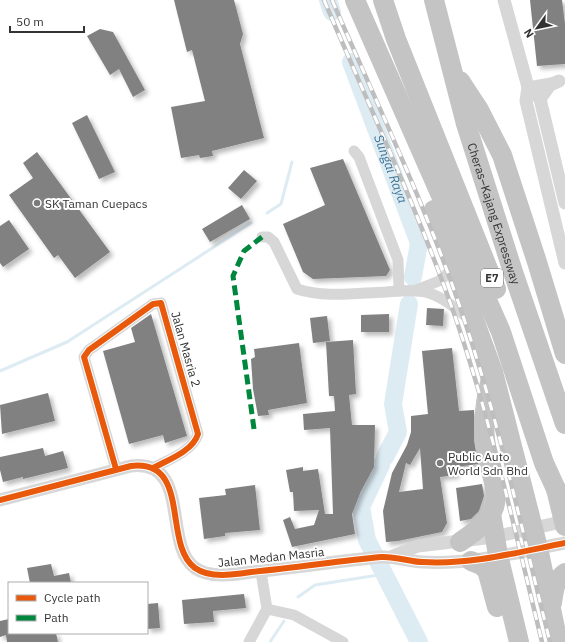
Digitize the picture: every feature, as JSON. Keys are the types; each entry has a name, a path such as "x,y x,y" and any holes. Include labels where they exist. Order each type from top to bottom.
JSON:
{"highway":[{"name":"E7","path":"355,0 501,332 544,463 556,489"},
{"name":"E7","path":"383,0 409,73 493,281 554,459 556,489 565,526"},
{"name":"Cheras–Kajang Expressway","path":"434,0 450,67 466,124 564,421"},
{"path":"450,67 479,110 502,155 565,354"},
{"path":"418,145 423,177 454,268 493,372 538,548 558,642"},
{"path":"527,231 555,282 565,311"},
{"path":"460,542 484,524 491,514 496,502 496,488 485,439 487,393 493,372"},
{"path":"491,514 509,640"},
{"path":"470,560 481,564 487,570 509,640"},
{"path":"551,609 554,587 559,578 565,573"}],"street":[{"path":"504,0 528,86 526,101 565,263"},
{"path":"528,86 562,81"},
{"path":"540,99 550,85 562,81"},
{"path":"528,86 540,99 565,203"},
{"path":"354,151 359,157 398,260 399,291"},
{"path":"262,237 268,237 274,242 297,289 308,292 354,294 399,291 429,293 440,298 476,324"},
{"path":"415,291 439,281 454,268"},
{"name":"Jalan Masria 2","path":"116,470 84,357 89,350 153,304 161,303 198,434 196,440 191,446 153,468"},
{"path":"0,500 116,470 144,465 153,468"},
{"name":"Jalan Medan Masria","path":"153,468 158,472 171,490 181,546 186,558 194,567 205,573 218,575 261,572 387,556 418,546 460,542 496,546"},
{"path":"496,546 533,528 565,521"},
{"path":"496,546 538,548 565,542"},
{"name":"Jalan Medan Masria","path":"387,556 423,562 470,560 496,546"},
{"path":"249,642 267,609 261,572"},
{"path":"267,609 294,615 343,642"}],"building":[{"path":"174,0 234,0 243,34 240,44 264,138 212,151 213,156 200,158 199,155 181,158 171,107 205,101 192,50 187,52"},
{"path":"530,0 562,0 565,24 565,64 537,66"},
{"path":"100,29 113,32 145,90 133,97 119,69 110,75 87,36"},
{"path":"87,115 115,172 99,179 72,123"},
{"path":"37,152 110,252 75,278 58,255 54,258 9,195 33,178 23,163"},
{"path":"343,159 390,270 386,276 313,279 303,272 283,224 325,205 310,168"},
{"path":"244,170 257,181 241,199 228,188"},
{"path":"242,205 250,219 210,242 202,229"},
{"path":"9,220 29,249 3,267 0,263 0,226"},
{"path":"427,308 444,309 443,326 426,325"},
{"path":"151,314 187,436 165,443 163,435 129,444 103,351 135,342 131,328"},
{"path":"389,314 389,332 361,332 361,315"},
{"path":"327,316 330,341 313,343 310,318"},
{"path":"353,340 356,394 349,395 352,425 375,425 374,467 361,491 352,514 355,534 292,547 283,520 290,517 295,529 314,525 319,510 294,511 293,492 290,492 286,470 303,467 303,471 318,469 325,514 333,514 330,428 304,430 303,414 335,411 334,396 329,396 326,342"},
{"path":"299,343 307,403 268,410 269,415 258,416 253,389 251,359 255,357 254,349"},
{"path":"452,348 459,411 474,410 474,440 478,464 456,467 456,475 440,477 447,523 442,532 386,542 383,511 392,473 407,445 411,432 411,416 428,414 422,351","holes":["420,448 423,489 399,492 406,463 410,465"]},
{"path":"48,393 55,421 2,434 0,405"},
{"path":"43,448 45,456 63,451 68,468 23,479 23,477 3,482 0,470 0,457"},
{"path":"482,484 484,496 479,511 471,519 460,521 456,488"},
{"path":"255,485 260,530 225,533 225,536 204,539 199,498 226,495 225,489"},
{"path":"51,564 54,576 69,573 71,582 30,582 27,568"},
{"path":"244,594 246,608 213,611 214,622 184,624 182,600"},
{"path":"158,603 160,628 148,629 148,604"},
{"path":"8,619 8,634 56,634 58,642 7,642 6,635 0,637 0,621"}],"waterway":[{"name":"Sungai Raya","path":"328,0 332,12"},
{"name":"Sungai Raya","path":"351,62 419,243 413,277"},
{"path":"267,213 281,204 292,162"},
{"path":"0,371 67,342 251,223"},
{"name":"Sungai Raya","path":"385,457 398,432 393,404 409,304"},
{"name":"Sungai Raya","path":"381,465 361,507 367,540 419,642"},
{"path":"298,597 315,585 385,574"},
{"path":"270,642 284,621"}],"railway":[{"path":"324,0 428,243 458,325 471,364 493,443 542,642"},
{"path":"332,0 385,119 436,240 465,322 478,361 500,441 550,642"}],"marked path":[{"path":"254,429 233,276 244,251 262,237"}],"cycle path":[{"path":"116,469 84,357 89,350 153,304 161,303 198,434 186,450 153,468"},
{"path":"0,500 131,466 150,467 162,476 169,489 174,505 180,541 185,556 195,568 202,572 217,575 381,557 392,557 418,562 459,562 494,557 565,543"}],"place":[{"name":"SK Taman Cuepacs","path":"37,203"},
{"name":"Public Auto World Sdn Bhd","path":"440,463"}]}
